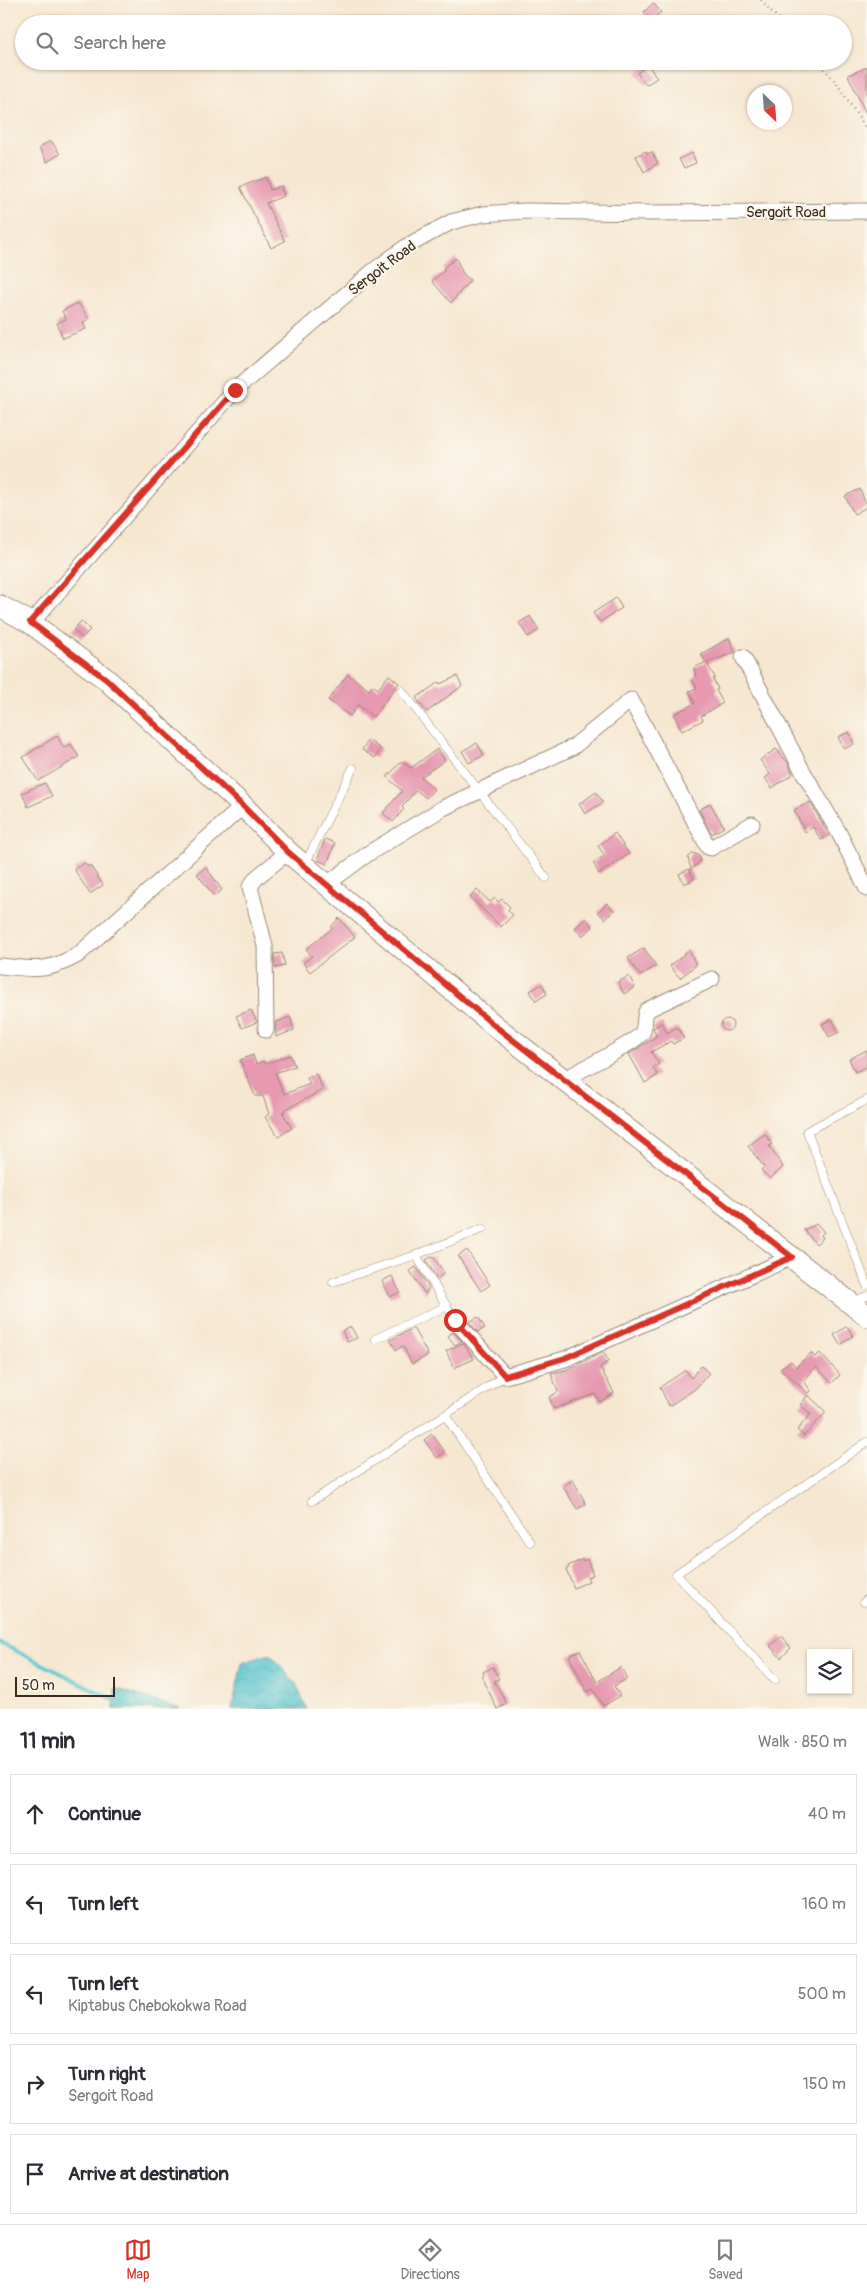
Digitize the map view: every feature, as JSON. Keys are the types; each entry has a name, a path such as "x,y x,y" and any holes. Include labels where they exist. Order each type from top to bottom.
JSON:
{"street":[{"name":"Sergoit Road","path":"30,622 235,390 372,272 407,246 451,222 482,214 525,211 649,213 867,211"},
{"path":"0,606 30,622 106,679 243,806 288,852 305,864 495,1026 792,1257 862,1305"},
{"path":"744,657 801,768 839,833 867,888"},
{"path":"328,884 369,853 443,808 573,747 631,700 708,847 711,848 752,824"},
{"path":"0,966 39,970 57,966 78,955 243,806"},
{"path":"266,1030 265,946 250,887 256,878 288,852"},
{"path":"564,1080 635,1039 644,1028 647,1010 712,979"},
{"path":"455,1320 505,1376 565,1358 792,1257"}],"lane":[{"path":"402,691 477,791 546,878"},
{"path":"305,864 353,768"},
{"path":"867,1100 807,1131 867,1285"},
{"path":"333,1282 482,1229"},
{"path":"416,1254 455,1320"},
{"path":"375,1339 447,1306"},
{"path":"312,1501 505,1376"},
{"path":"445,1415 530,1542"},
{"path":"775,1680 676,1574 867,1442"}],"path":[{"path":"761,0 775,15"},
{"path":"825,70 836,82 867,130"}],"water":[{"path":"270,1654 296,1684 307,1709 232,1709 242,1663"},
{"path":"115,1688 181,1709 114,1709"}],"building":[{"path":"653,3 661,12 657,15 647,15 644,12"},
{"path":"867,67 867,116 848,75"},
{"path":"641,70 651,70 657,78 646,85 637,73"},
{"path":"48,142 52,142 60,154 47,162 39,148"},
{"path":"646,151 647,154 652,152 658,163 644,172 636,156"},
{"path":"692,153 696,163 684,168 679,159"},
{"path":"266,177 270,190 281,186 284,196 266,203 285,241 271,248 240,187"},
{"path":"456,258 463,274 470,280 451,303 432,281 445,270 443,268"},
{"path":"78,303 89,319 83,323 86,329 63,338 57,323 66,319 62,311"},
{"path":"860,489 867,507 854,514 845,496"},
{"path":"616,598 622,608 600,622 593,613"},
{"path":"530,616 539,630 528,637 519,623"},
{"path":"81,621 90,630 82,638 73,630"},
{"path":"729,638 735,652 707,663 715,678 713,679 718,689 716,690 723,703 701,716 703,720 682,731 674,714 695,703 689,691 697,688 692,679 696,677 694,668 706,662 701,654"},
{"path":"348,674 369,690 373,685 378,689 389,675 399,683 373,717 358,705 350,716 328,700"},
{"path":"457,676 462,686 427,712 416,698 439,682 440,684"},
{"path":"849,732 854,744 844,749 838,737"},
{"path":"57,736 64,748 71,744 79,757 38,781 23,757"},
{"path":"368,740 381,749 375,758 362,750"},
{"path":"477,743 484,755 469,763 462,751"},
{"path":"437,749 445,760 421,777 434,789 426,798 416,790 393,822 383,813 402,791 387,777 402,761 411,768"},
{"path":"776,749 788,763 793,774 772,788 765,778 770,774 760,760"},
{"path":"45,783 52,796 28,807 22,793"},
{"path":"596,792 603,802 585,814 579,804"},
{"path":"810,802 829,835 821,840 813,827 805,832 794,810"},
{"path":"710,803 724,827 712,834 699,810"},
{"path":"615,833 629,854 599,874 593,862 605,856 598,846"},
{"path":"325,839 335,843 327,864 317,860"},
{"path":"693,853 700,856 700,862 691,869 688,858"},
{"path":"85,863 88,867 90,865 103,885 90,894 74,869"},
{"path":"206,867 222,890 214,896 197,874"},
{"path":"689,869 694,879 684,884 679,874"},
{"path":"477,890 490,902 495,898 498,902 502,899 510,907 508,910 513,915 501,927 470,897"},
{"path":"607,903 614,911 605,919 598,912"},
{"path":"339,918 355,937 310,972 303,963 312,956 306,949 333,928 331,927"},
{"path":"586,918 593,927 582,936 575,928"},
{"path":"644,948 656,966 640,976 628,958"},
{"path":"689,950 696,965 680,978 670,966"},
{"path":"282,953 285,966 275,968 274,954"},
{"path":"629,976 635,987 624,994 618,982"},
{"path":"542,984 547,994 536,1001 530,991"},
{"path":"251,1010 257,1022 242,1028 236,1016"},
{"path":"290,1017 294,1030 276,1037 275,1023"},
{"path":"729,1019 732,1020 732,1030 725,1031 722,1030 721,1023 722,1020"},
{"path":"832,1019 839,1032 829,1037 822,1024"},
{"path":"662,1023 667,1033 677,1027 684,1038 673,1044 671,1041 651,1052 659,1064 653,1068 658,1075 645,1083 629,1054 657,1036 653,1028"},
{"path":"867,1050 867,1067 855,1072 849,1059"},
{"path":"253,1055 256,1064 264,1061 265,1064 290,1055 295,1066 275,1073 284,1094 310,1084 307,1078 316,1074 323,1090 282,1112 292,1128 278,1137 265,1117 269,1114 263,1096 255,1096 240,1060"},
{"path":"765,1134 772,1144 769,1146 783,1167 770,1179 761,1170 764,1167 748,1146"},
{"path":"817,1224 824,1232 821,1235 823,1238 816,1244 804,1230"},
{"path":"467,1250 490,1285 481,1291 458,1256"},
{"path":"431,1257 434,1258 444,1273 437,1279 426,1260"},
{"path":"416,1267 429,1288 425,1294 410,1271"},
{"path":"392,1276 400,1292 390,1297 382,1281"},
{"path":"478,1317 485,1328 478,1332 469,1322"},
{"path":"847,1326 853,1336 840,1345 834,1335"},
{"path":"351,1327 357,1338 347,1342 342,1331"},
{"path":"413,1328 428,1355 412,1364 403,1346 396,1350 390,1340"},
{"path":"453,1332 462,1341 455,1345 448,1336"},
{"path":"463,1343 474,1359 454,1368 446,1351"},
{"path":"603,1352 609,1361 600,1367 614,1393 600,1402 595,1394 554,1409 549,1397 558,1392 551,1373 566,1370"},
{"path":"811,1353 815,1357 820,1353 840,1375 832,1383 816,1367 804,1381 811,1391 808,1393 780,1368 791,1361 796,1367"},
{"path":"701,1366 709,1373 695,1389 669,1406 660,1387 686,1370 691,1378"},
{"path":"808,1395 826,1412 804,1436 797,1430 811,1414 800,1405"},
{"path":"432,1434 445,1452 437,1458 424,1440"},
{"path":"573,1480 586,1504 577,1509 563,1486"},
{"path":"583,1559 583,1561 587,1559 593,1575 587,1577 589,1581 574,1588 566,1569 569,1568 568,1566"},
{"path":"781,1636 791,1648 781,1658 770,1646"},
{"path":"580,1650 597,1682 621,1667 627,1679 614,1686 620,1696 603,1706 593,1689 587,1692 569,1656"},
{"path":"493,1667 499,1679 494,1681 507,1704 497,1709 482,1676 484,1675 483,1672"}],"waterway":[{"path":"0,1643 119,1702"}],"route":[{"path":"235,390 30,622 106,679 243,806 288,852 305,864 495,1026 792,1257 565,1358 505,1376 455,1320"}]}
